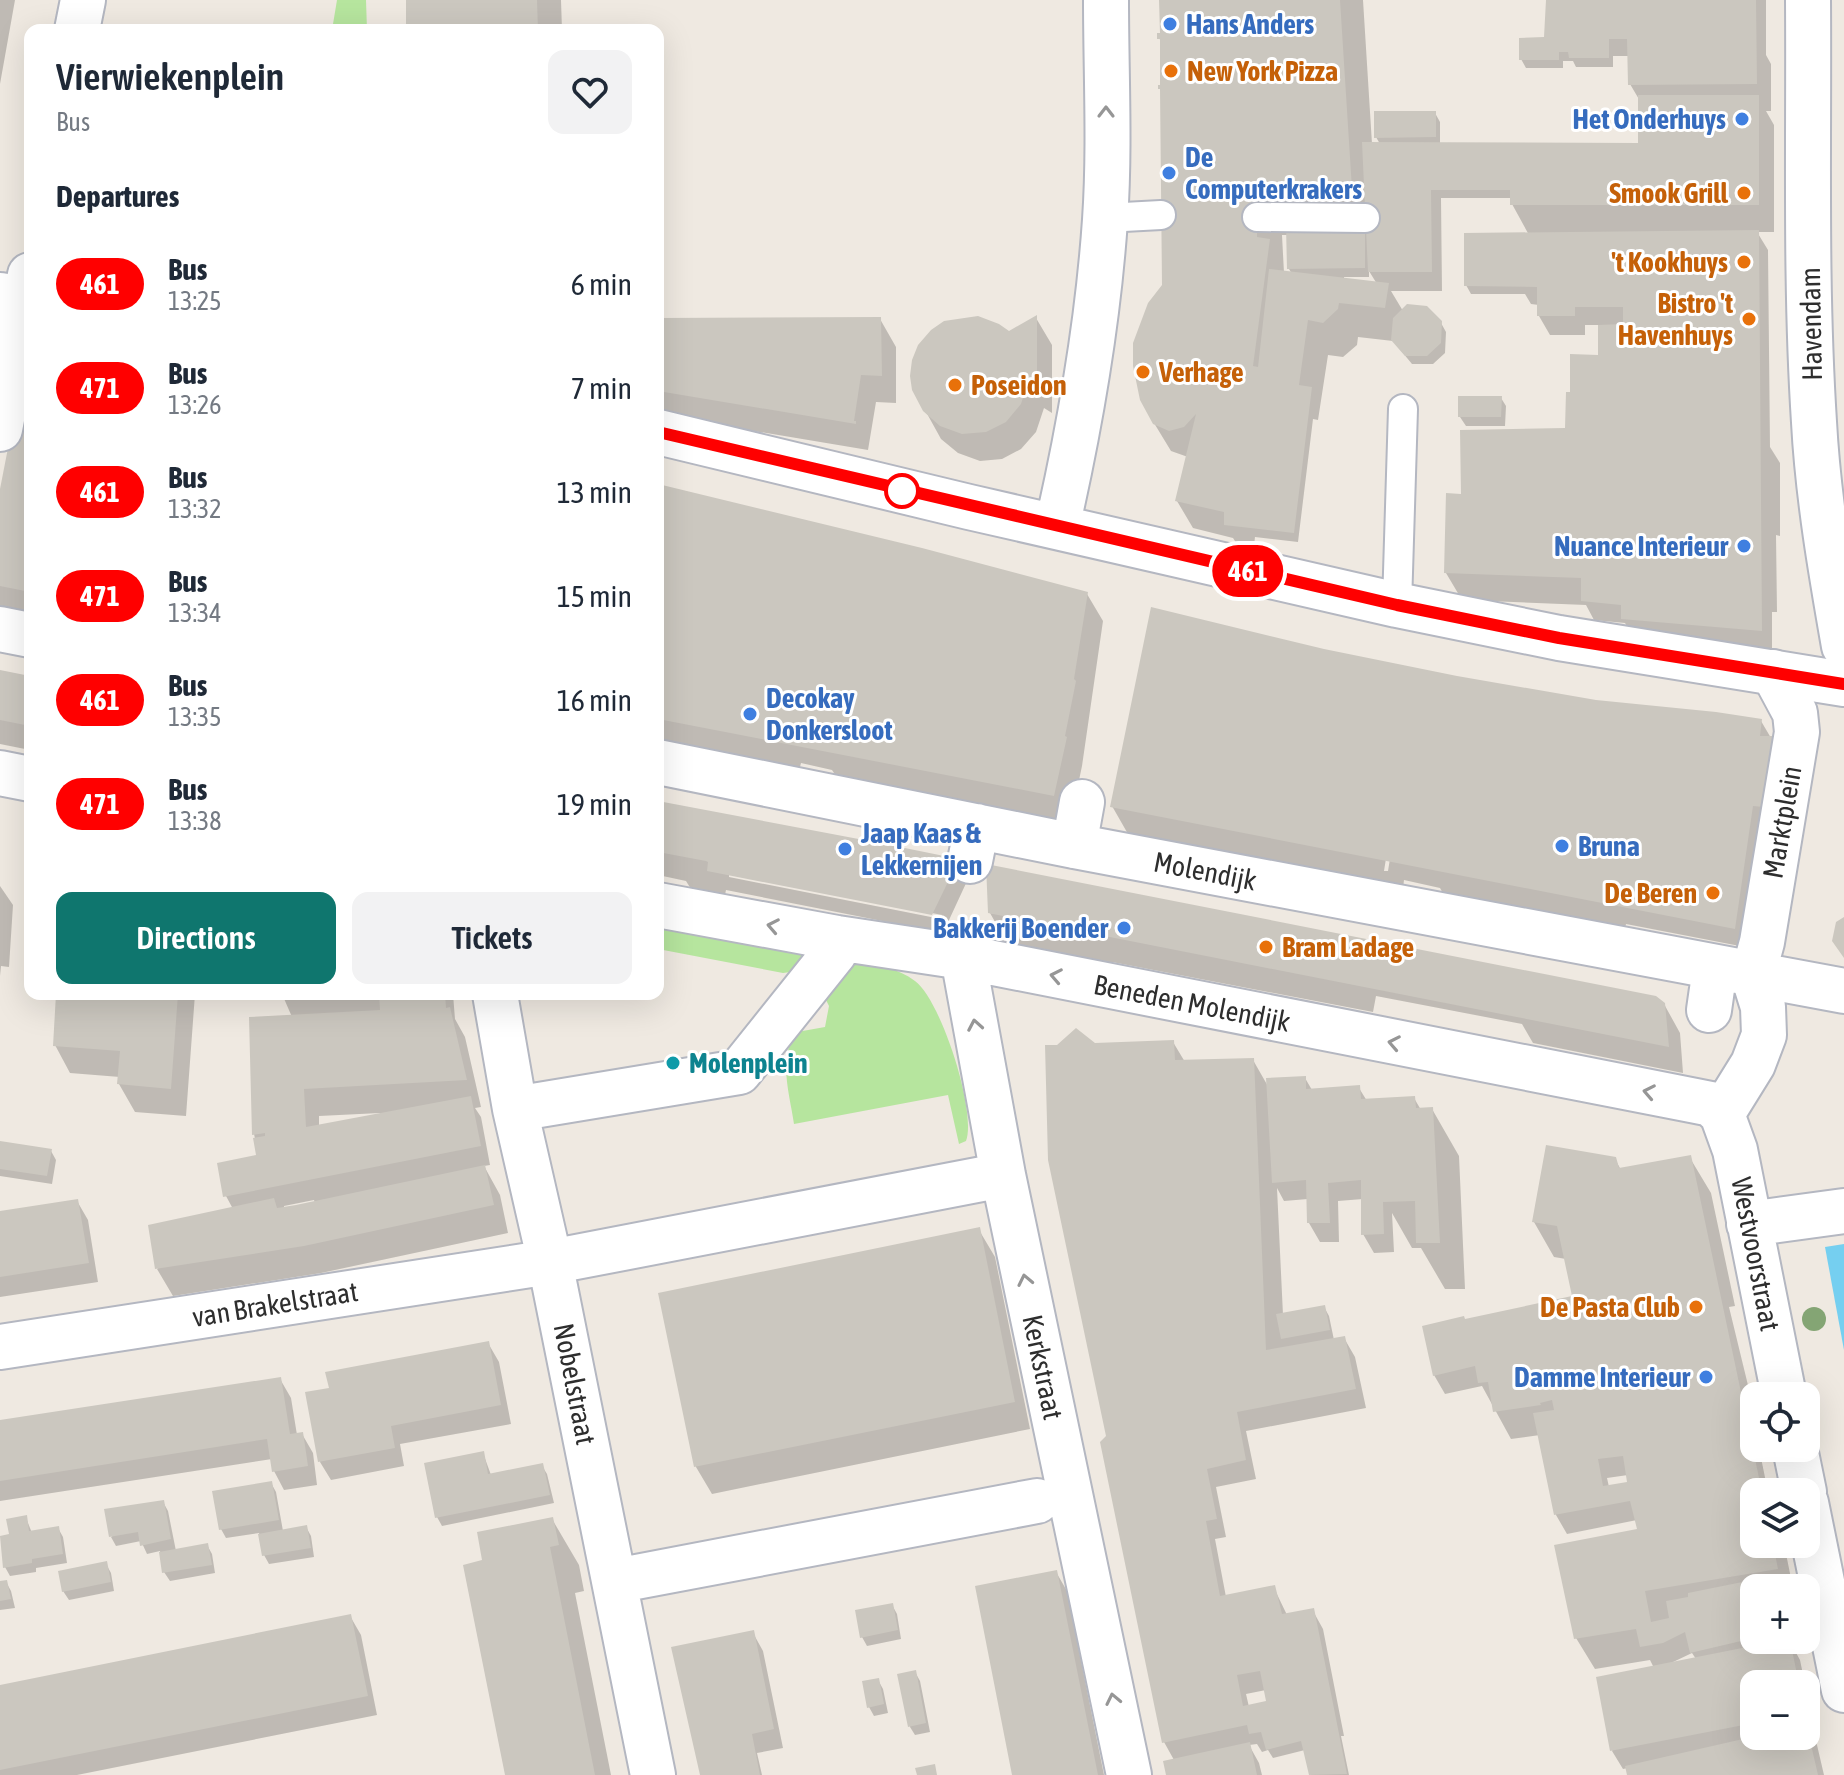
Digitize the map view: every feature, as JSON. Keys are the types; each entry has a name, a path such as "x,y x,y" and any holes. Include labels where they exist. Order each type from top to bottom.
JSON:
{"street":[{"path":"78,24 83,0"},
{"path":"1057,527 1083,402 1100,283 1106,204 1106,0"},
{"name":"Havendam","path":"1808,0 1810,345 1829,422 1824,523 1844,646"},
{"path":"0,429 21,293"},
{"path":"664,433 1397,605 1559,638 1844,684"},
{"path":"0,629 24,634"},
{"name":"Marktplein","path":"1722,1114 1753,1064 1764,1035 1763,1007 1734,971 1762,942 1797,732 1795,713 1773,672"},
{"name":"Molendijk","path":"664,764 973,843 1074,846 1734,971"},
{"path":"0,773 24,778"},
{"path":"1074,846 1082,802"},
{"name":"Beneden Molendijk","path":"664,906 837,938 963,957 1696,1101 1711,1104 1722,1114"},
{"path":"515,1109 739,1072 835,952 837,938"},
{"name":"Kerkstraat","path":"963,957 1003,1175 1129,1775"},
{"path":"1709,1010 1734,971 1844,991"},
{"name":"Nobelstraat","path":"496,1000 515,1109 550,1262 653,1775"},
{"name":"Westvoorstraat","path":"1722,1114 1735,1150 1781,1382"},
{"name":"van Brakelstraat","path":"0,1347 550,1262 1003,1175"},
{"path":"1749,1224 1844,1211"},
{"path":"615,1581 1037,1501"},
{"path":"1817,1558 1844,1690"}],"lane":[{"path":"1106,204 1161,215"},
{"path":"1257,217 1365,218"},
{"path":"1397,605 1403,409"}],"green space":[{"path":"337,0 366,0 367,24 333,24"},
{"path":"664,925 808,953 798,971 783,973 664,950"},
{"path":"857,961 902,973 925,992 945,1032 962,1083 968,1127 966,1141 959,1144 948,1095 794,1124 786,1076 791,1042 797,1032 825,1027 829,1006 825,998 852,963"}],"water":[{"path":"1844,1244 1844,1350 1825,1247"}],"building":[{"path":"406,0 537,0 538,24 406,24"},
{"path":"1159,0 1340,0 1352,189 1257,189 1257,237 1270,239 1253,366 1258,367 1269,269 1389,283 1385,308 1339,303 1338,309 1323,323 1308,320 1299,385 1312,387 1294,533 1224,525 1224,512 1175,501 1196,414 1184,427 1169,431 1153,424 1140,400 1133,366 1133,343 1148,303 1162,285 1158,89 1160,39 1157,39 1157,33 1160,33"},
{"path":"1546,0 1756,0 1757,84 1628,85 1627,39 1609,39 1609,58 1569,58 1568,52 1559,52 1559,60 1519,60 1519,38 1544,37"},
{"path":"1638,95 1759,95 1759,205 1510,205 1510,190 1431,190 1432,272 1368,272 1362,142 1638,143"},
{"path":"1374,111 1436,111 1436,137 1374,138"},
{"path":"1365,225 1365,268 1287,269 1286,226"},
{"path":"1759,230 1762,631 1621,619 1621,605 1581,601 1581,578 1444,573 1446,493 1461,494 1460,430 1565,428 1566,392 1570,392 1570,354 1598,355 1598,325 1623,324 1623,307 1575,307 1575,316 1537,316 1537,287 1464,286 1464,233"},
{"path":"1407,304 1427,306 1442,321 1441,343 1427,356 1405,356 1391,340 1393,318"},
{"path":"1037,315 1037,387 1028,382 1021,404 1006,422 986,432 962,434 940,426 923,411 912,390 910,376 918,345 931,330 944,321 978,316 1009,331"},
{"path":"881,317 882,376 861,375 856,424 664,392 664,318"},
{"path":"24,366 24,591 0,586 0,489"},
{"path":"1458,396 1502,396 1501,417 1458,417"},
{"path":"664,485 1088,592 1067,737 1054,796 664,720"},
{"path":"1151,607 1324,649 1457,676 1596,700 1762,719 1760,736 1774,736 1771,790 1764,807 1753,806 1735,929 1110,807"},
{"path":"0,670 24,675 24,725 0,720"},
{"path":"664,802 959,859 932,915 707,871 706,861 664,853"},
{"path":"986,864 1656,996 1665,1003 1669,1047 988,913"},
{"path":"1844,917 1844,958 1832,941 1836,922"},
{"path":"56,1000 178,1000 171,1089 117,1084 120,1051 53,1046"},
{"path":"379,1000 445,1000 446,1008 450,1007 467,1080 304,1089 306,1127 471,1096 481,1146 223,1197 217,1163 256,1155 253,1138 265,1136 265,1133 252,1135 249,1017 380,1010"},
{"path":"1076,1028 1095,1043 1174,1040 1175,1060 1254,1058 1266,1350 1345,1336 1356,1389 1237,1412 1246,1460 1207,1469 1217,1519 1206,1521 1220,1596 1275,1585 1282,1614 1314,1608 1347,1774 1309,1775 1301,1741 1266,1750 1261,1732 1249,1734 1247,1725 1162,1743 1100,1442 1106,1436 1048,1160 1045,1045 1057,1045","holes":["1260,1671 1266,1701 1243,1706 1237,1675"]},
{"path":"1306,1076 1306,1089 1360,1085 1361,1099 1415,1096 1416,1108 1433,1107 1440,1243 1416,1243 1415,1201 1383,1202 1384,1234 1361,1235 1361,1180 1328,1183 1330,1223 1307,1223 1306,1180 1272,1183 1266,1078"},
{"path":"0,1141 52,1149 47,1176 0,1169"},
{"path":"1546,1145 1616,1157 1619,1168 1691,1155 1740,1388 1740,1462 1756,1462 1759,1478 1740,1478 1740,1558 1776,1558 1778,1569 1645,1591 1651,1622 1669,1618 1666,1601 1688,1597 1688,1593 1740,1582 1740,1641 1690,1653 1685,1632 1663,1643 1640,1647 1636,1629 1574,1639 1554,1545 1637,1529 1630,1501 1554,1515 1533,1413 1554,1410 1552,1400 1541,1405 1493,1412 1488,1382 1478,1383 1475,1366 1433,1376 1422,1326 1572,1296 1557,1226 1532,1222","holes":["1623,1456 1627,1482 1603,1486 1598,1459"]},
{"path":"485,1165 494,1205 304,1246 155,1269 148,1225 274,1198 277,1208 296,1205"},
{"path":"78,1199 89,1263 0,1277 0,1211"},
{"path":"980,1227 1015,1402 694,1467 658,1293"},
{"path":"1325,1305 1330,1330 1281,1339 1276,1314"},
{"path":"489,1341 501,1405 391,1426 395,1448 318,1462 305,1392 329,1388 325,1372"},
{"path":"281,1377 290,1434 303,1432 308,1466 272,1472 267,1439 0,1481 0,1420"},
{"path":"484,1451 488,1474 543,1463 550,1495 435,1518 424,1463"},
{"path":"272,1481 279,1520 219,1530 212,1491"},
{"path":"164,1500 171,1539 140,1546 138,1532 109,1537 104,1509"},
{"path":"27,1515 29,1531 59,1526 63,1554 3,1568 0,1536 9,1534 6,1519"},
{"path":"553,1517 559,1545 550,1547 595,1775 505,1775 463,1565 482,1560 477,1532"},
{"path":"307,1525 311,1548 262,1556 258,1534"},
{"path":"208,1543 212,1565 162,1573 159,1552"},
{"path":"107,1561 111,1582 62,1592 58,1571"},
{"path":"1057,1570 1098,1775 1012,1775 975,1586"},
{"path":"7,1580 11,1599 0,1601 0,1581"},
{"path":"893,1603 898,1630 860,1638 855,1610"},
{"path":"351,1614 368,1696 0,1770 0,1685"},
{"path":"754,1630 774,1729 752,1734 760,1775 700,1775 671,1647"},
{"path":"1740,1649 1740,1654 1793,1654 1796,1670 1740,1670 1740,1726 1610,1751 1596,1677"},
{"path":"916,1670 926,1723 908,1727 897,1674"},
{"path":"879,1678 884,1704 867,1708 862,1681"},
{"path":"1740,1740 1740,1750 1812,1750 1818,1775 1627,1775 1625,1766"},
{"path":"1250,1742 1257,1775 1166,1775 1163,1761"},
{"path":"935,1764 937,1775 917,1775 915,1768"}],"bus line":[{"name":"461","path":"664,433 1397,605 1559,638 1844,684"}],"place":[{"name":"Hans Anders","path":"1170,24"},
{"name":"New York Pizza","path":"1171,71"},
{"name":"Het Onderhuys","path":"1742,119"},
{"name":"De Computerkrakers","path":"1169,173"},
{"name":"Smook Grill","path":"1744,193"},
{"name":"'t Kookhuys","path":"1744,262"},
{"name":"Bistro 't Havenhuys","path":"1749,319"},
{"name":"Verhage","path":"1143,372"},
{"name":"Poseidon","path":"955,385"},
{"name":"Nuance Interieur","path":"1744,546"},
{"name":"Decokay Donkersloot","path":"750,714"},
{"name":"Bruna","path":"1562,846"},
{"name":"Jaap Kaas & Lekkernijen","path":"845,849"},
{"name":"De Beren","path":"1713,893"},
{"name":"Bakkerij Boender","path":"1124,928"},
{"name":"Bram Ladage","path":"1266,947"},
{"name":"Molenplein","path":"673,1063"},
{"name":"De Pasta Club","path":"1696,1307"},
{"name":"Damme Interieur","path":"1706,1377"}]}
